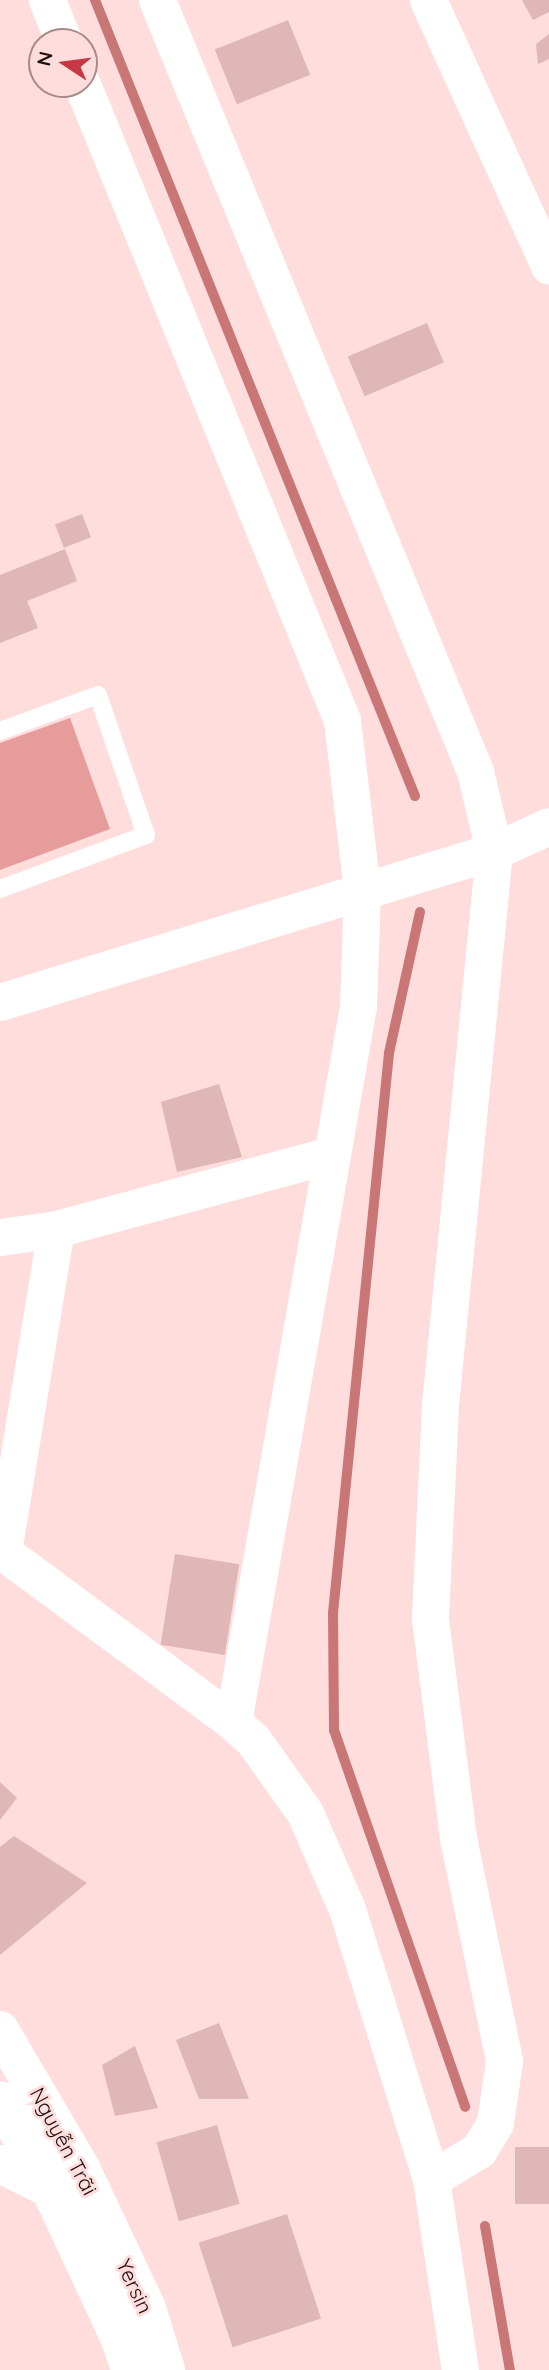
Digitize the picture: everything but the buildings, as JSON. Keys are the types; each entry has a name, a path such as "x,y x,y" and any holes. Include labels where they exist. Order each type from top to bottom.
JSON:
{"main road":[{"name":"Nguyễn Trãi","path":"0,2030 81,2168 122,2255"},
{"name":"Nguyễn Trãi","path":"0,2100 50,2189"},
{"name":"Yersin","path":"0,2164 50,2189 122,2255 147,2308 166,2370"},
{"name":"Yersin","path":"50,2189 120,2339 130,2370"}],"street":[{"path":"47,0 58,28"},
{"path":"157,0 475,771 494,851 440,1405 430,1619 458,1838 504,2061 495,2123 479,2150 431,2179"},
{"path":"428,0 549,266"},
{"path":"88,98 342,720 362,891 358,1006 233,1723"},
{"path":"0,1002 494,851 549,826"},
{"path":"0,1237 56,1229 331,1155"},
{"path":"56,1229 2,1551 253,1740 305,1812 347,1909 431,2179 460,2370"}],"lane":[{"path":"0,732 98,695 146,835 0,889"}],"shaded area":[{"path":"70,718 110,829 0,870 0,743"}],"waterway":[{"path":"95,0 415,796"},
{"path":"420,912 389,1053 333,1613 334,1730 465,2107"},
{"path":"485,2226 510,2370"}]}
